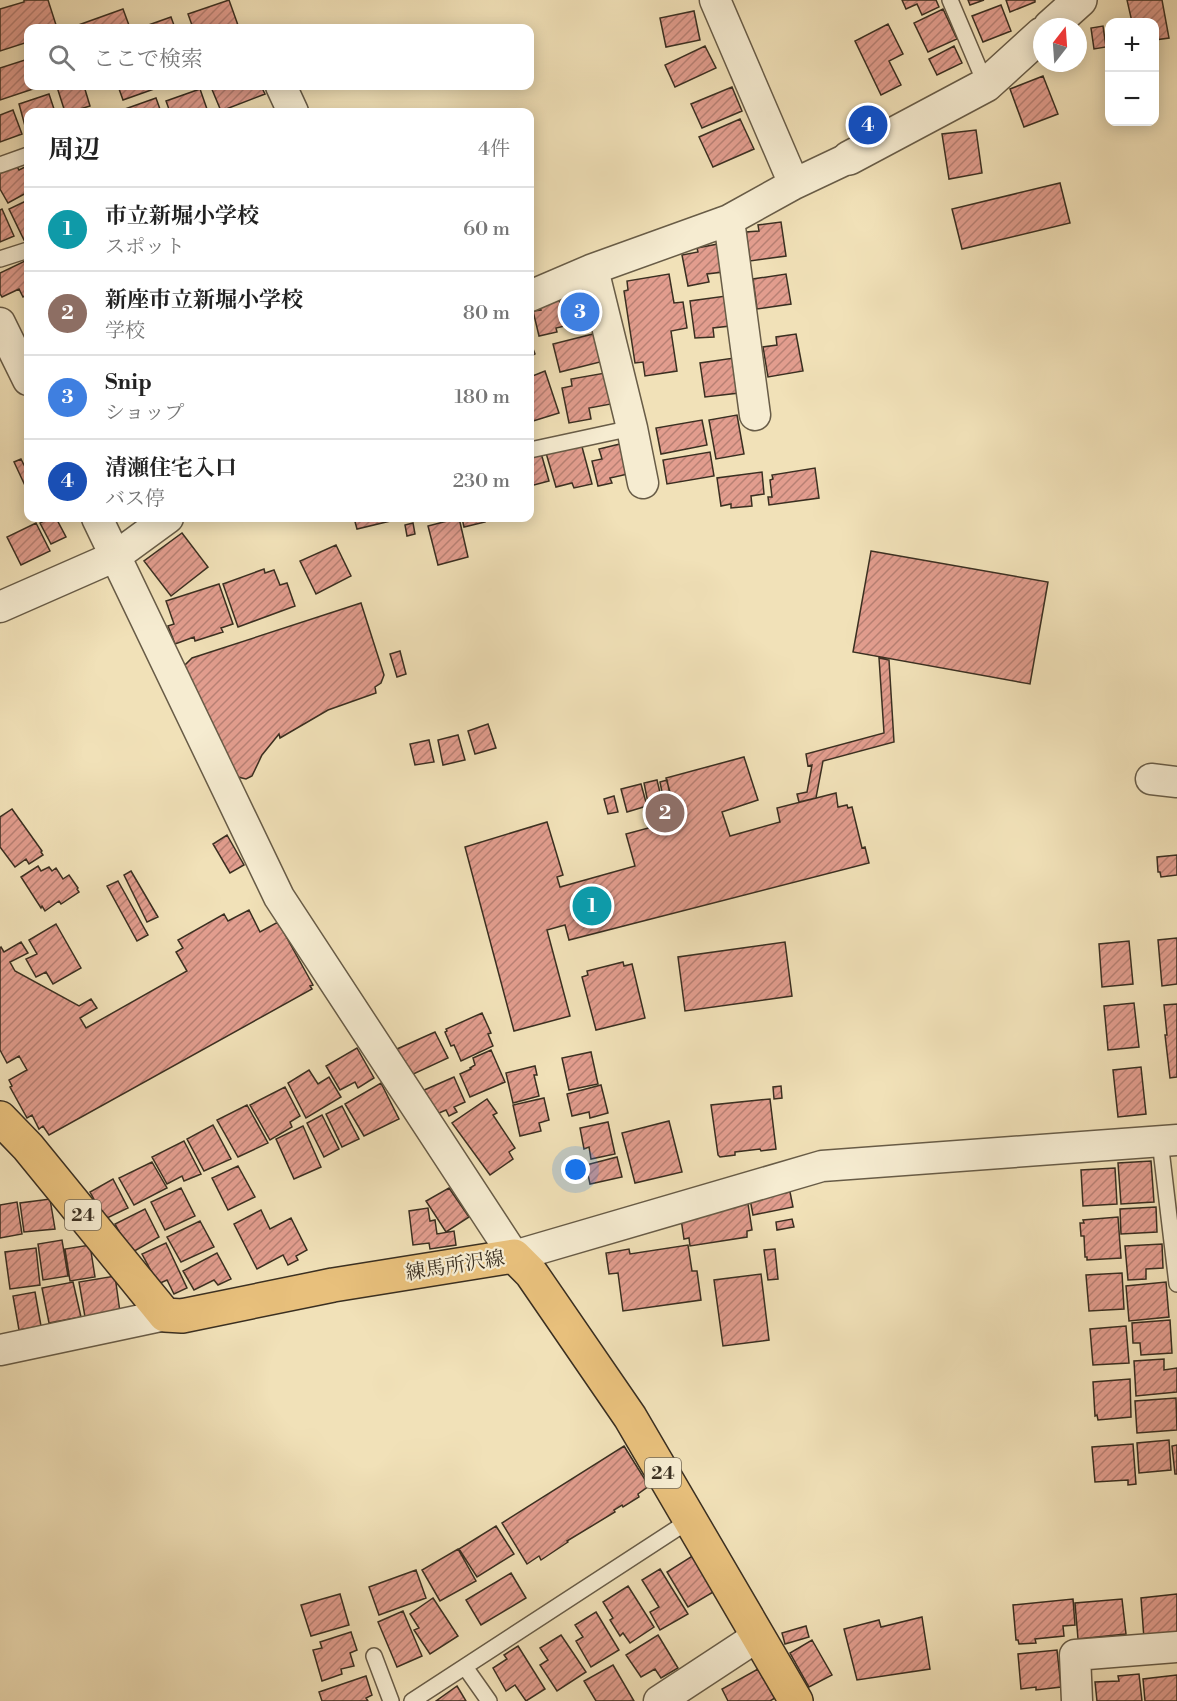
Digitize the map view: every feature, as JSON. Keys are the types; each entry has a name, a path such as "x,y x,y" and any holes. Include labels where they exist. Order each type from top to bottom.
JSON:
{"main road":[{"name":"24","path":"0,1118 28,1147 165,1315"},
{"name":"練馬所沢線","path":"165,1315 182,1316 333,1284 514,1256 531,1273 630,1417 796,1701"}],"street":[{"path":"715,0 794,184"},
{"path":"1060,18 1080,0"},
{"path":"534,294 593,269 729,220 986,85 1033,42"},
{"path":"283,90 291,108"},
{"path":"729,220 756,415"},
{"path":"593,269 632,428 643,483"},
{"path":"0,323 24,372"},
{"path":"99,522 279,897 514,1256 822,1166 1168,1141"},
{"path":"0,607 116,556 163,522"},
{"path":"0,1350 165,1315"},
{"path":"678,1696 758,1636"},
{"path":"1077,1701 1075,1655 1177,1647"}],"lane":[{"path":"950,0 986,85"},
{"path":"0,165 24,156"},
{"path":"0,259 24,251"},
{"path":"534,449 632,428"},
{"path":"1168,1141 1177,1284"},
{"path":"412,1701 690,1520"},
{"path":"374,1656 391,1701"},
{"path":"465,1666 489,1701"}],"building":[{"path":"24,0 48,0 56,24 24,24 24,43 0,51 0,9 24,2"},
{"path":"229,0 238,24 192,24 188,14"},
{"path":"902,0 936,0 939,7 922,15 917,4 906,9"},
{"path":"968,0 984,0 970,5"},
{"path":"1006,0 1035,0 1035,2 1010,12"},
{"path":"1127,0 1162,0 1169,38 1159,39 1159,18 1131,18"},
{"path":"1001,5 1011,31 983,42 972,16"},
{"path":"123,9 129,24 81,24"},
{"path":"943,9 957,39 928,52 914,23"},
{"path":"694,11 700,40 666,47 660,18"},
{"path":"171,17 174,24 151,24"},
{"path":"888,24 903,54 889,61 901,85 881,95 855,41"},
{"path":"1103,26 1105,47 1094,49 1091,28"},
{"path":"705,46 716,68 675,87 665,65"},
{"path":"954,46 962,63 937,75 929,59"},
{"path":"24,60 24,90 30,90 0,100 0,68"},
{"path":"1043,76 1058,114 1024,127 1010,89"},
{"path":"732,87 742,111 702,128 691,104"},
{"path":"58,90 85,90 90,106 64,108"},
{"path":"119,90 151,90 123,100"},
{"path":"200,90 207,108 169,108 166,101"},
{"path":"212,90 263,90 265,94 229,108 220,108"},
{"path":"49,94 54,108 24,108 24,122 19,104"},
{"path":"156,98 160,108 128,108"},
{"path":"13,110 22,134 0,142 0,115"},
{"path":"740,119 754,149 713,167 699,137"},
{"path":"976,130 982,173 949,179 942,134"},
{"path":"15,163 19,170 24,168 24,194 8,203 0,189 0,172"},
{"path":"1060,183 1070,223 962,249 952,209"},
{"path":"24,202 24,240 9,209"},
{"path":"2,209 14,236 0,242 0,210"},
{"path":"781,222 786,256 750,261 746,232 759,231 758,225"},
{"path":"718,244 723,272 707,274 709,282 688,286 682,255 698,252 697,248"},
{"path":"24,261 24,296 19,289 2,297 0,273"},
{"path":"669,274 674,303 683,302 687,328 671,331 677,371 645,376 643,362 635,363 624,291 628,290 627,281"},
{"path":"786,274 791,304 757,309 753,279"},
{"path":"591,288 599,325 571,331 563,294"},
{"path":"726,296 730,326 713,328 714,337 695,338 690,301"},
{"path":"559,299 565,326 556,328 557,332 539,336 534,311 541,310 539,304"},
{"path":"597,333 604,361 560,372 553,344"},
{"path":"796,334 803,371 768,377 763,347 777,345 776,337"},
{"path":"734,358 739,393 705,397 700,363"},
{"path":"545,371 559,413 534,421 534,375"},
{"path":"605,373 611,404 589,408 591,419 569,423 562,388 572,386 571,379"},
{"path":"737,415 744,454 716,459 709,420"},
{"path":"702,420 707,445 661,454 656,428"},
{"path":"581,443 592,484 574,488 572,483 556,487 546,453"},
{"path":"620,444 628,474 610,478 612,483 598,486 592,461 602,459 599,449"},
{"path":"710,452 714,476 667,484 663,460"},
{"path":"541,453 549,481 534,485 534,455"},
{"path":"21,459 24,465 24,483 14,462"},
{"path":"815,468 819,498 769,505 768,497 772,497 770,480 773,479 772,475"},
{"path":"762,472 764,494 751,496 752,506 731,508 731,504 721,506 717,478"},
{"path":"58,522 66,537 51,544 40,523"},
{"path":"355,522 386,522 357,529"},
{"path":"444,522 460,522 468,557 438,565 428,526"},
{"path":"463,522 485,522 464,527"},
{"path":"36,523 50,551 21,565 7,537"},
{"path":"413,523 415,534 407,536 405,525"},
{"path":"182,533 208,567 171,596 144,561"},
{"path":"336,545 351,576 316,594 300,561"},
{"path":"871,551 1048,582 1030,684 853,652"},
{"path":"264,569 265,573 274,570 280,585 287,583 295,606 238,627 223,584"},
{"path":"219,584 233,624 221,628 223,632 195,641 194,637 175,644 168,626 174,624 166,601"},
{"path":"361,603 384,675 381,683 375,687 376,693 328,710 280,738 279,734 262,755 252,776 246,779 238,777 184,668 185,665 192,658"},
{"path":"400,651 406,674 397,677 390,654"},
{"path":"879,658 889,660 894,742 823,761 816,798 799,802 797,794 807,792 812,765 808,766 806,754 884,733"},
{"path":"488,724 496,748 475,754 468,731"},
{"path":"458,735 465,760 443,765 438,740"},
{"path":"429,740 434,762 415,765 410,744"},
{"path":"744,757 758,800 722,812 730,836 780,822 777,808 836,793 838,807 847,805 848,808 852,807 862,848 865,847 869,863 569,940 565,925 547,930 570,1016 514,1031 465,847 547,822 563,875 557,877 560,887 635,866 626,834 678,820 666,778"},
{"path":"657,780 663,805 649,808 644,783"},
{"path":"667,780 670,795 663,797 660,782"},
{"path":"641,784 647,806 627,812 621,789"},
{"path":"614,796 618,812 608,814 604,799"},
{"path":"12,809 43,855 29,864 26,859 15,867 0,847 0,817"},
{"path":"227,835 244,865 230,873 213,844"},
{"path":"1177,855 1177,875 1161,877 1158,872 1157,857"},
{"path":"38,866 41,871 49,867 52,871 56,868 63,879 69,875 79,892 61,904 59,901 45,911 21,877"},
{"path":"131,871 158,917 147,922 124,875"},
{"path":"118,881 148,935 137,941 107,886"},
{"path":"249,910 260,932 278,922 313,985 310,986 312,989 49,1135 43,1126 39,1129 32,1115 27,1118 10,1087 12,1086 9,1080 27,1070 19,1056 7,1063 0,1050 1,947 4,952 21,942 28,953 10,962 15,971 79,1006 91,999 97,1008 80,1018 86,1028 187,971 176,952 183,948 178,940 224,914 228,921"},
{"path":"56,924 81,968 53,984 46,972 36,977 26,959 37,954 29,940"},
{"path":"1177,938 1177,984 1162,986 1158,940"},
{"path":"1129,941 1133,984 1102,987 1099,944"},
{"path":"785,942 792,996 685,1011 678,957"},
{"path":"623,962 624,966 632,964 645,1018 596,1030 582,977 588,975 587,971"},
{"path":"1134,1003 1139,1047 1108,1050 1104,1006"},
{"path":"1177,1004 1177,1077 1170,1078 1164,1005"},
{"path":"482,1013 491,1033 488,1034 493,1046 461,1061 454,1045 451,1046 445,1032 446,1029"},
{"path":"435,1032 448,1058 409,1076 397,1049"},
{"path":"357,1048 374,1078 358,1088 355,1082 340,1090 326,1066"},
{"path":"491,1050 505,1082 470,1097 460,1074 475,1065 473,1058"},
{"path":"591,1052 598,1084 569,1090 562,1058"},
{"path":"535,1066 537,1075 534,1075 539,1096 513,1103 506,1073"},
{"path":"1141,1067 1146,1114 1118,1117 1113,1070"},
{"path":"309,1070 318,1084 329,1077 341,1097 306,1118 288,1083"},
{"path":"454,1077 465,1102 454,1107 457,1112 449,1116 446,1110 432,1116 422,1091"},
{"path":"381,1083 399,1119 364,1136 345,1104"},
{"path":"601,1085 608,1113 590,1118 589,1112 572,1116 567,1094"},
{"path":"781,1086 782,1098 774,1099 773,1087"},
{"path":"285,1087 300,1116 290,1122 292,1127 270,1140 250,1105"},
{"path":"544,1098 549,1120 539,1123 541,1131 520,1136 513,1105"},
{"path":"487,1099 497,1113 493,1115 515,1148 509,1152 513,1159 490,1175 452,1123"},
{"path":"770,1099 776,1149 735,1152 735,1155 720,1157 711,1105"},
{"path":"247,1105 268,1143 238,1157 217,1120"},
{"path":"342,1106 359,1139 342,1147 326,1114"},
{"path":"322,1115 339,1149 324,1157 307,1123"},
{"path":"669,1121 682,1172 635,1183 622,1133"},
{"path":"608,1122 615,1154 591,1159 589,1147 584,1149 580,1128"},
{"path":"213,1125 231,1159 204,1171 187,1139"},
{"path":"303,1126 321,1167 294,1179 276,1139"},
{"path":"184,1141 201,1174 184,1181 182,1176 167,1184 152,1157"},
{"path":"617,1157 622,1177 590,1184 586,1165"},
{"path":"1151,1161 1154,1202 1121,1204 1118,1163"},
{"path":"152,1162 167,1188 134,1205 119,1178"},
{"path":"238,1166 255,1197 228,1210 212,1178"},
{"path":"1115,1168 1117,1204 1083,1206 1081,1170"},
{"path":"113,1179 128,1208 105,1219 90,1192"},
{"path":"181,1188 195,1216 165,1230 151,1202"},
{"path":"449,1188 469,1217 446,1232 426,1201"},
{"path":"790,1192 793,1207 753,1215 750,1199"},
{"path":"50,1199 55,1229 24,1232 20,1203"},
{"path":"17,1202 22,1234 0,1238 0,1205"},
{"path":"748,1204 752,1230 747,1231 747,1237 690,1246 689,1238 684,1239 681,1219 684,1215"},
{"path":"1156,1207 1157,1232 1121,1234 1120,1209"},
{"path":"428,1208 430,1221 435,1220 437,1234 454,1231 456,1245 430,1249 429,1243 413,1245 409,1211"},
{"path":"145,1209 159,1237 131,1253 115,1224"},
{"path":"261,1210 270,1229 291,1218 307,1250 296,1256 298,1260 288,1265 283,1255 257,1269 234,1224"},
{"path":"1118,1217 1121,1258 1087,1260 1080,1223 1084,1223 1083,1220"},
{"path":"792,1219 794,1227 777,1230 776,1222"},
{"path":"200,1221 214,1247 181,1262 167,1237"},
{"path":"62,1240 68,1276 43,1280 38,1244"},
{"path":"166,1243 187,1288 174,1294 167,1280 158,1284 142,1254"},
{"path":"1162,1244 1163,1268 1146,1269 1146,1279 1128,1280 1125,1246"},
{"path":"90,1245 95,1277 70,1281 65,1249"},
{"path":"688,1245 692,1271 697,1271 701,1300 623,1311 618,1273 609,1274 606,1253 629,1249 630,1254"},
{"path":"36,1248 40,1285 10,1289 5,1252"},
{"path":"775,1249 778,1279 768,1280 764,1250"},
{"path":"217,1253 231,1279 218,1285 214,1280 194,1290 183,1271"},
{"path":"1122,1273 1124,1309 1089,1311 1086,1275"},
{"path":"761,1274 769,1340 723,1346 714,1280"},
{"path":"115,1276 120,1312 85,1317 79,1282"},
{"path":"73,1282 81,1317 49,1323 42,1288"},
{"path":"1166,1282 1169,1317 1129,1321 1126,1286"},
{"path":"35,1292 41,1326 19,1330 13,1296"},
{"path":"1170,1320 1172,1353 1141,1355 1140,1343 1133,1343 1132,1323"},
{"path":"1126,1326 1129,1363 1093,1365 1090,1329"},
{"path":"1164,1359 1164,1370 1177,1368 1177,1392 1136,1396 1134,1361"},
{"path":"1130,1379 1131,1417 1098,1420 1097,1415 1095,1416 1093,1382"},
{"path":"1176,1398 1177,1430 1137,1433 1135,1401"},
{"path":"1169,1440 1171,1470 1139,1473 1137,1443"},
{"path":"1133,1444 1136,1484 1128,1485 1128,1480 1095,1482 1092,1447"},
{"path":"1177,1445 1177,1474 1175,1474 1172,1446"},
{"path":"624,1446 649,1486 638,1494 639,1497 614,1510 615,1512 541,1560 539,1556 527,1564 502,1523"},
{"path":"496,1526 514,1554 477,1577 459,1549"},
{"path":"458,1549 476,1581 440,1601 422,1570"},
{"path":"694,1555 715,1591 688,1607 667,1572"},
{"path":"660,1569 688,1614 660,1630 650,1612 659,1607 642,1580"},
{"path":"416,1570 426,1598 379,1615 369,1587"},
{"path":"511,1573 526,1598 481,1625 466,1600"},
{"path":"628,1586 654,1627 630,1643 623,1633 620,1636 603,1602"},
{"path":"340,1594 349,1625 311,1636 301,1605"},
{"path":"1177,1594 1177,1637 1144,1639 1141,1598"},
{"path":"433,1598 458,1636 430,1654 414,1630 419,1628 410,1614"},
{"path":"1073,1599 1075,1625 1063,1626 1064,1636 1035,1639 1036,1643 1019,1644 1016,1640 1013,1605"},
{"path":"1122,1599 1126,1634 1078,1639 1075,1603"},
{"path":"403,1611 422,1656 397,1667 378,1622"},
{"path":"596,1612 619,1650 591,1667 576,1641 583,1637 575,1625"},
{"path":"922,1617 930,1669 857,1680 844,1629 879,1620 881,1627"},
{"path":"806,1626 809,1637 785,1644 782,1633"},
{"path":"351,1632 357,1650 350,1653 354,1666 341,1669 342,1674 322,1681 313,1650 322,1648 320,1642"},
{"path":"561,1635 586,1672 557,1691 540,1665 548,1660 540,1648"},
{"path":"658,1635 678,1668 661,1678 655,1669 641,1677 626,1655"},
{"path":"812,1640 832,1675 809,1687 790,1653"},
{"path":"518,1646 545,1689 526,1701 515,1685 506,1691 493,1668 507,1659 504,1655"},
{"path":"1057,1650 1061,1687 1021,1689 1018,1654"},
{"path":"613,1665 634,1701 596,1701 584,1681"},
{"path":"758,1669 775,1698 770,1701 728,1701 722,1689"},
{"path":"1139,1674 1142,1701 1097,1701 1095,1682 1119,1681 1118,1676"},
{"path":"1177,1675 1177,1701 1145,1701 1143,1679"},
{"path":"366,1676 372,1695 366,1698 368,1701 322,1701 319,1692"},
{"path":"457,1686 466,1701 436,1701"}],"place":[{"name":"清瀬住宅入口","path":"868,125"},
{"name":"Snip","path":"580,312"},
{"name":"新座市立新堀小学校","path":"665,813"},
{"name":"市立新堀小学校","path":"592,906"}]}
